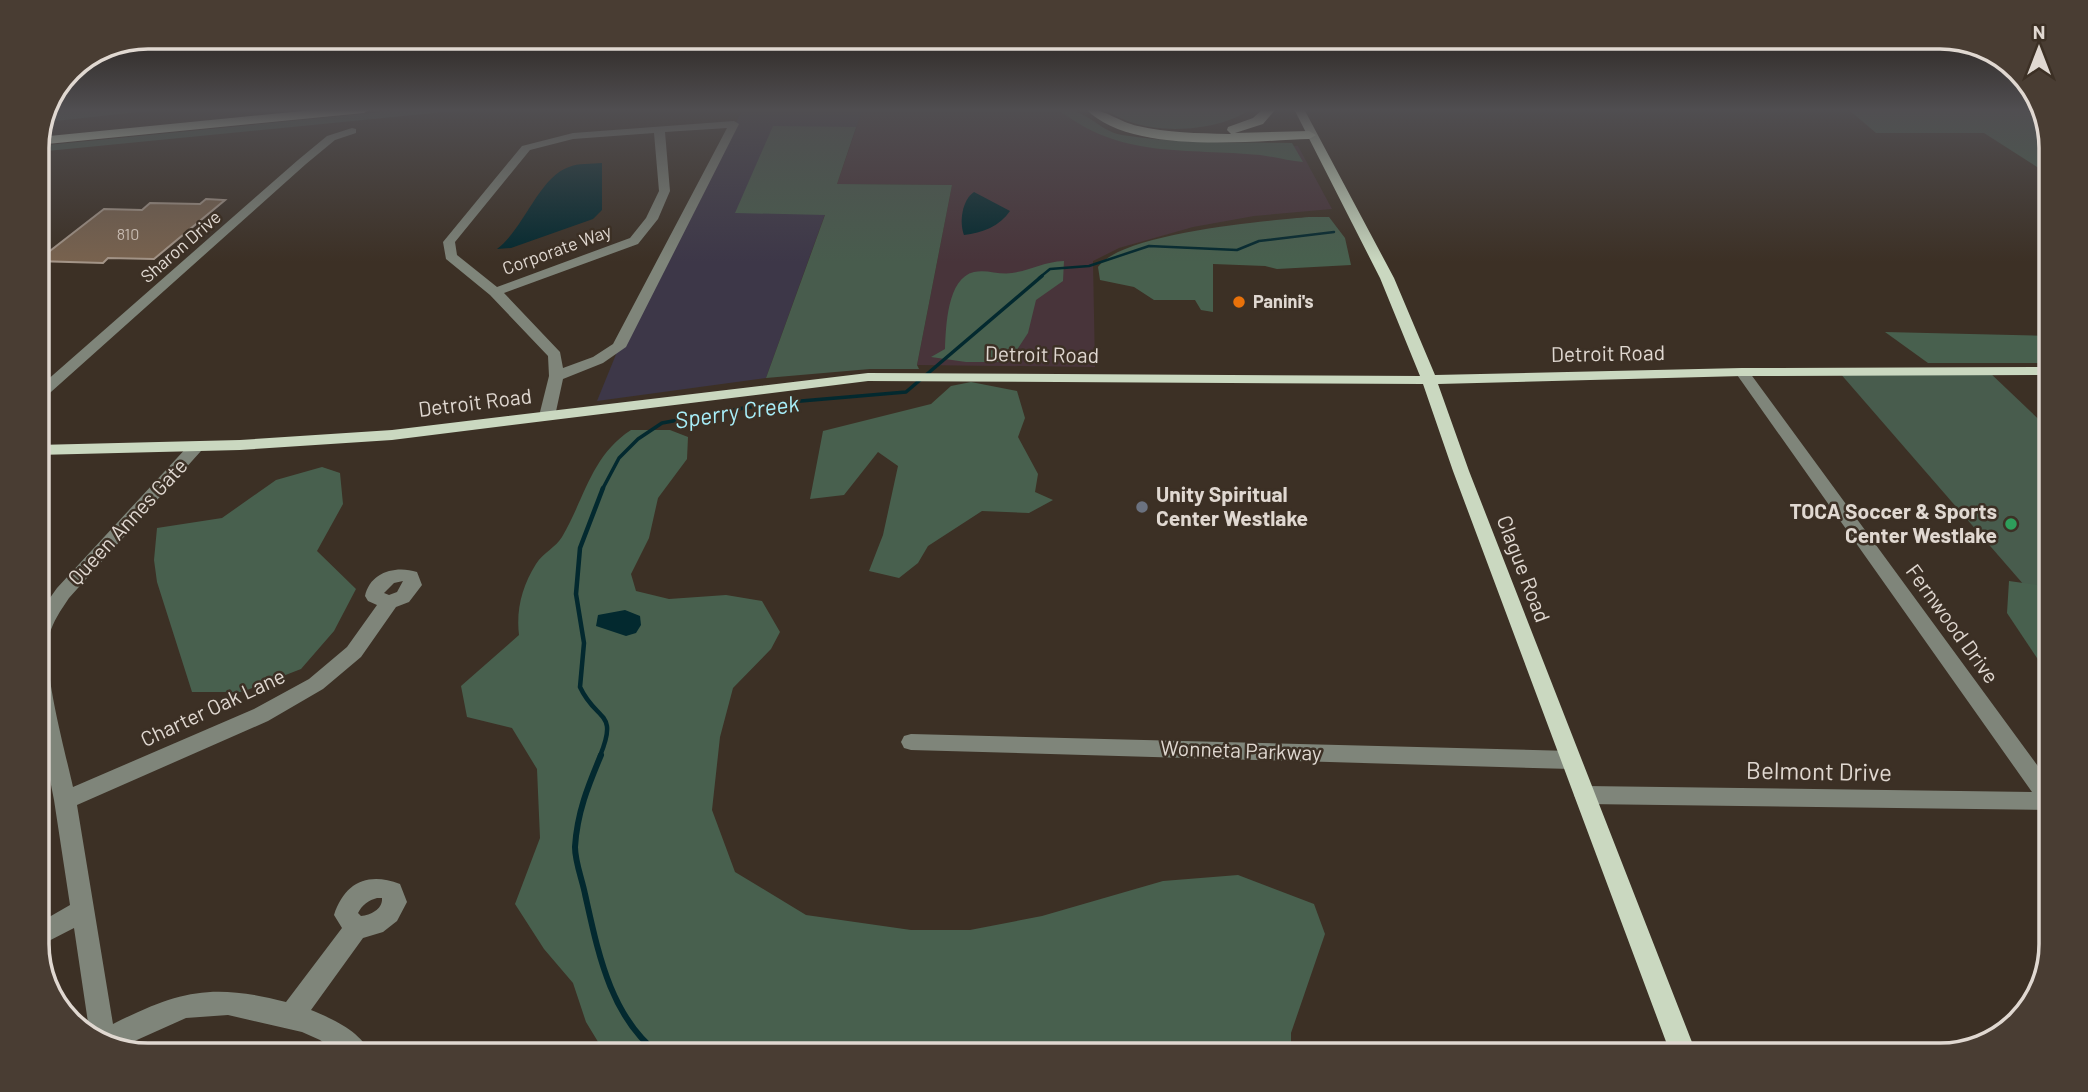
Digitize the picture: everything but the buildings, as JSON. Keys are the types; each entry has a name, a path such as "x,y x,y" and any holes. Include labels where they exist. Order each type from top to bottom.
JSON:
{"main road":[{"name":"Clague Road","path":"1324,160 1376,254 1430,380 1461,471 1679,1043"},
{"name":"Detroit Road","path":"49,450 195,448 445,429 793,383 909,376 1430,380 1742,372 2039,371"}],"street":[{"name":"Sharon Drive","path":"49,386 304,160"},
{"path":"516,160 449,242 451,256 495,292 555,355 556,376 547,415"},
{"name":"Corporate Way","path":"495,292 634,241 643,232 664,195 666,174 661,160"},
{"path":"556,376 598,360 619,347 715,160"},
{"name":"Fernwood Drive","path":"1742,372 2039,784"},
{"name":"Queen Annes Gate","path":"49,614 63,593 195,448"},
{"name":"Charter Oak Lane","path":"65,800 261,715 316,684 354,652 389,602"},
{"name":"Queen Annes Gate","path":"49,733 65,800 102,1032"},
{"name":"Wonneta Parkway","path":"911,742 1571,760"},
{"name":"Belmont Drive","path":"1585,795 2039,801"},
{"path":"49,929 82,911"},
{"path":"290,1017 324,975 356,928"},
{"path":"116,1037 169,1012 197,1003 221,1002 290,1017 327,1030 343,1043"}],"shaded area":[{"path":"716,160 845,160 766,378 597,401 619,347"},
{"path":"845,160 1306,160 1332,209 1254,216 1193,227 1119,248 1093,261 1095,367 917,365 952,185 837,184"}],"green space":[{"path":"758,160 845,160 837,184 952,185 917,365 919,369 870,369 766,378 825,215 735,213"},
{"path":"2026,160 2039,160 2039,168"},
{"path":"1329,217 1345,238 1351,265 1277,269 1213,264 1213,312 1201,310 1195,300 1154,300 1134,287 1100,280 1098,267 1112,255 1135,245 1196,231"},
{"path":"1064,261 1063,281 1036,300 1028,333 1009,362 966,362 931,357 945,349 953,293 965,276 979,271 1012,273"},
{"path":"1885,332 2039,336 2039,363 1928,363"},
{"name":"TOCA Soccer & Sports Center Westlake","path":"1988,371 2039,420 2039,602 1839,372"},
{"path":"971,382 1017,391 1025,418 1018,437 1038,474 1035,492 1053,500 1029,513 982,511 928,546 918,563 899,578 869,571 883,535 898,466 878,452 844,495 810,499 823,431 931,404 951,386"},
{"path":"631,430 670,430 688,437 687,459 658,498 649,538 631,574 636,591 669,599 726,595 762,601 780,632 771,649 733,688 720,737 712,810 735,872 806,915 911,930 970,930 1042,916 1163,881 1238,875 1314,904 1325,934 1291,1033 1291,1043 599,1043 586,1022 573,983 544,949 515,904 540,838 537,769 512,728 467,717 461,686 519,635 519,607 531,572 562,537 590,479 617,440"},
{"path":"322,467 340,473 343,504 317,551 356,589 334,631 301,669 242,692 192,692 157,582 154,560 157,528 222,518 276,480"},
{"path":"2009,581 2039,585 2039,661 2007,613"}],"water":[{"path":"602,163 602,210 593,219 511,248 497,249 507,240 540,192 558,173 577,165"},
{"path":"974,192 1010,211 990,228 964,235 963,212 967,200"},
{"path":"625,610 640,616 641,625 636,633 626,636 596,626 598,615"}],"waterway":[{"name":"Sperry Creek","path":"1039,278 1050,269 1089,266 1149,246 1237,250 1259,241 1334,232"},
{"name":"Sperry Creek","path":"603,488 619,458 638,439 662,423 766,404 906,392 1042,276"},
{"name":"Sperry Creek","path":"600,756 607,731 606,723 580,687 584,643 576,594 580,548 603,488"},
{"name":"Sperry Creek","path":"601,755 581,811 576,835 576,859 595,938 609,982 629,1022 646,1043"}],"place":[{"name":"Panini's","path":"1239,302"},
{"name":"Unity Spiritual Center Westlake","path":"1142,507"},
{"name":"TOCA Soccer & Sports Center Westlake","path":"2011,524"}]}
